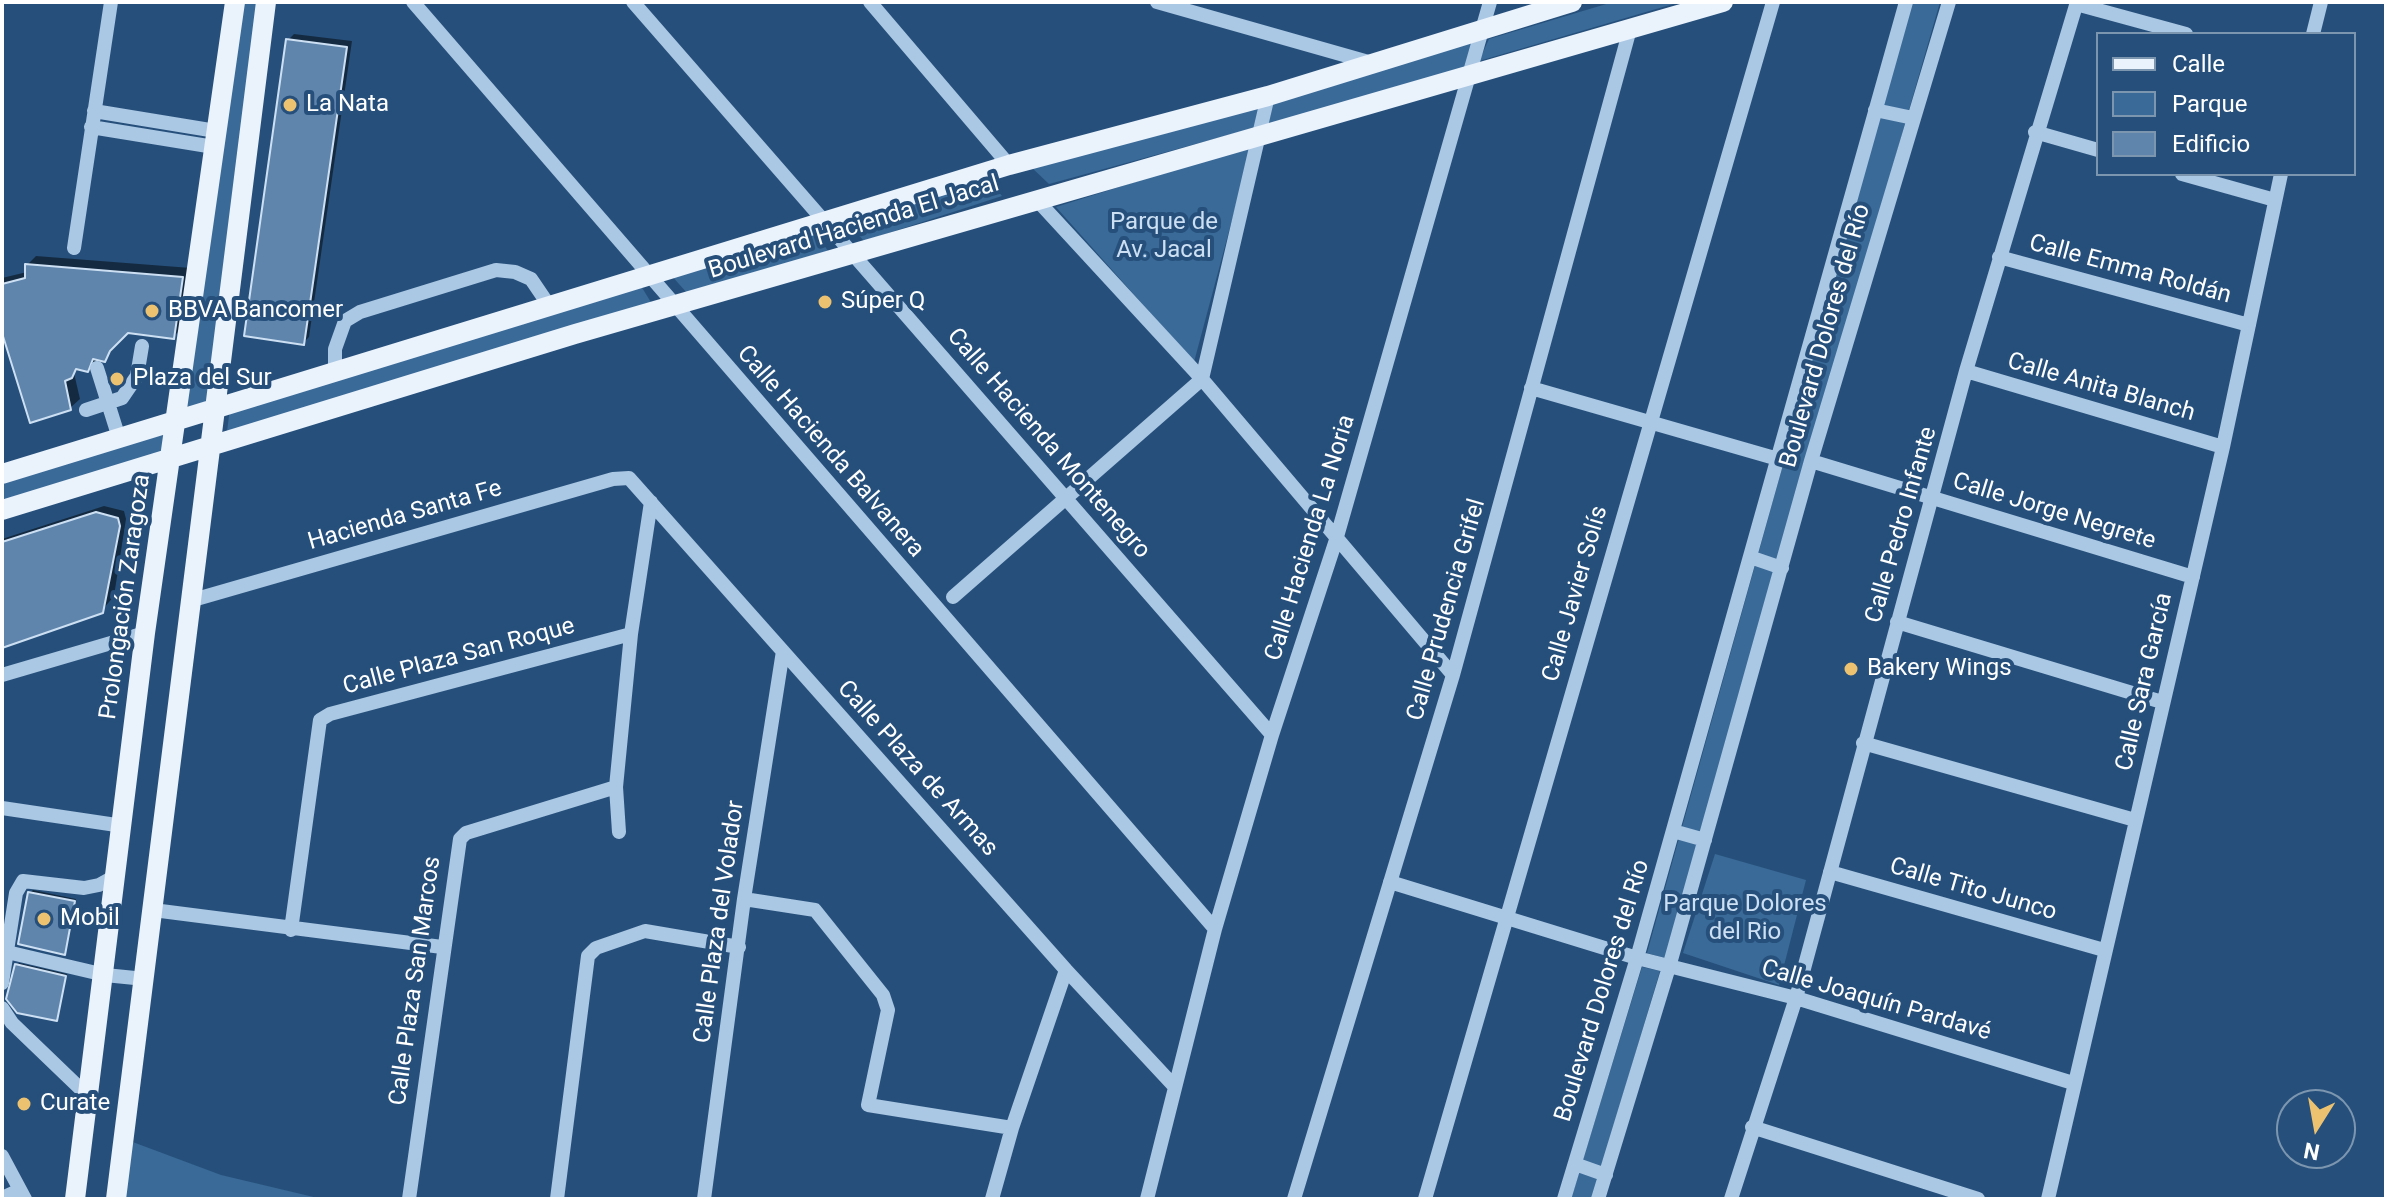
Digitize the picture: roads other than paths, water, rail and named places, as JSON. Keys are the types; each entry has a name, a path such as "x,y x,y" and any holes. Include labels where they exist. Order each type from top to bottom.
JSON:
{"main road":[{"name":"Prolongación Zaragoza","path":"75,1199 145,633 235,2"},
{"path":"116,1199 218,406 266,2"},
{"name":"Boulevard Hacienda El Jacal","path":"2,474 1009,165 1268,96 1572,2"},
{"name":"Boulevard Hacienda El Jacal","path":"2,510 575,334 676,308 1715,3"}],"street":[{"path":"74,248 111,2"},
{"name":"Calle Hacienda Balvanera","path":"413,2 1215,929"},
{"name":"Calle Hacienda Montenegro","path":"633,2 1272,735"},
{"path":"870,2 1009,165"},
{"path":"1157,2 1372,63"},
{"name":"Calle Hacienda La Noria","path":"1147,1199 1215,929 1272,735 1336,540 1490,2"},
{"name":"Calle Javier Solís","path":"1425,1199 1773,2"},
{"name":"Boulevard Dolores del Río","path":"1564,1199 1637,958 1906,2"},
{"name":"Boulevard Dolores del Río","path":"1598,1199 1669,967 1811,461 1913,118 1932,67 1949,2"},
{"path":"2314,32 2321,2"},
{"path":"2076,3 2179,32"},
{"name":"Calle Pedro Infante","path":"1731,1199 1796,998 1966,371 2076,3"},
{"name":"Calle Prudencia Grifel","path":"1294,1199 1453,675 1630,29"},
{"path":"953,597 1202,379 1268,96"},
{"path":"1875,110 1913,118"},
{"path":"94,111 215,139"},
{"path":"91,127 215,139"},
{"path":"2035,132 2096,149"},
{"path":"2189,176 2275,200"},
{"name":"Calle Sara García","path":"2048,1199 2223,447 2281,176"},
{"path":"1037,200 1202,379 1453,675"},
{"name":"Calle Emma Roldán","path":"1999,257 2249,325"},
{"path":"335,371 335,349 345,321 360,312 496,270 515,272 531,279 550,307"},
{"path":"86,410 122,398 137,376 142,346"},
{"path":"97,368 119,438"},
{"name":"Calle Anita Blanch","path":"1966,371 2223,447"},
{"path":"1531,388 1778,459"},
{"name":"Calle Jorge Negrete","path":"1811,461 2193,577"},
{"name":"Hacienda Santa Fe","path":"193,600 613,479 629,478"},
{"name":"Calle Plaza de Armas","path":"629,478 1066,970 1175,1087"},
{"path":"619,832 616,787 631,634 651,502"},
{"path":"1750,557 1782,568"},
{"path":"1897,622 2162,702"},
{"path":"2,675 145,633"},
{"name":"Calle Plaza San Roque","path":"291,930 320,720 330,714 631,634"},
{"name":"Calle Plaza del Volador","path":"704,1199 744,899 783,651"},
{"path":"1863,743 2135,820"},
{"name":"Calle Plaza San Marcos","path":"409,1199 457,850 466,833 616,787"},
{"path":"2,808 123,826"},
{"path":"1673,831 1705,840"},
{"name":"Calle Tito Junco","path":"1830,872 2104,950"},
{"path":"2,983 16,893 23,881 84,888 99,885 117,875"},
{"name":"Calle Joaquín Pardavé","path":"1390,882 1637,958 1796,998 2073,1083"},
{"path":"744,899 815,910 883,995 888,1010 868,1105 1012,1128"},
{"path":"153,910 442,947"},
{"path":"557,1199 588,956 596,948 645,931 739,947"},
{"path":"7,952 105,975 145,979"},
{"path":"992,1199 1012,1128 1066,970"},
{"path":"2,1008 12,1023 89,1097"},
{"path":"1752,1127 1978,1199"},
{"path":"2,1156 22,1194 2,1198"},
{"path":"1575,1164 1606,1175"}],"place":[{"name":"La Nata","path":"290,105"},
{"name":"Súper Q","path":"825,302"},
{"name":"BBVA Bancomer","path":"152,311"},
{"name":"Plaza del Sur","path":"117,379"},
{"name":"Bakery Wings","path":"1851,669"},
{"name":"Mobil","path":"44,919"},
{"name":"Curate","path":"24,1104"}],"park label":[{"name":"Parque de Av. Jacal","path":"1164,237"},
{"name":"Parque Dolores del Rio","path":"1745,919"}]}
